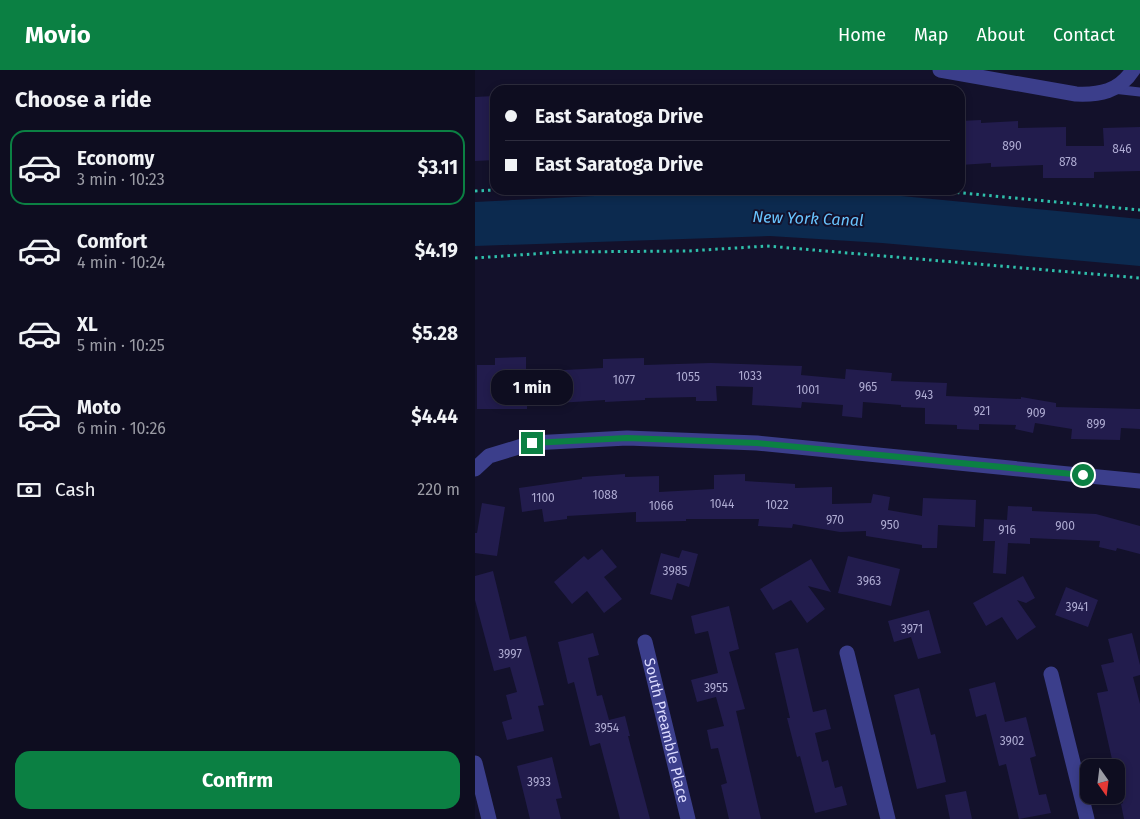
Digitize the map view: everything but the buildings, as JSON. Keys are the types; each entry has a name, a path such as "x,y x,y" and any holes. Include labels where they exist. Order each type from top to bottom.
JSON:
{"street":[{"path":"940,70 1076,94 1095,95 1113,89 1129,77 1133,70"},
{"path":"475,469 489,456 532,443 627,438 757,443 1140,481"},
{"name":"South Preamble Place","path":"645,642 688,819"},
{"path":"847,653 888,819"},
{"path":"1051,674 1087,819"},
{"path":"475,763 489,819"}],"lane":[{"path":"1113,89 1140,92"}],"path":[{"path":"475,191 490,190"},
{"path":"965,193 1140,210"},
{"path":"475,258 561,252 688,251 767,246 1140,278"}],"water":[{"name":"New York Canal","path":"615,195 891,195 1140,219 1140,266 882,243 770,236 475,246 475,202"}],"route":[{"path":"532,443 627,438 757,443 1083,475"}]}
